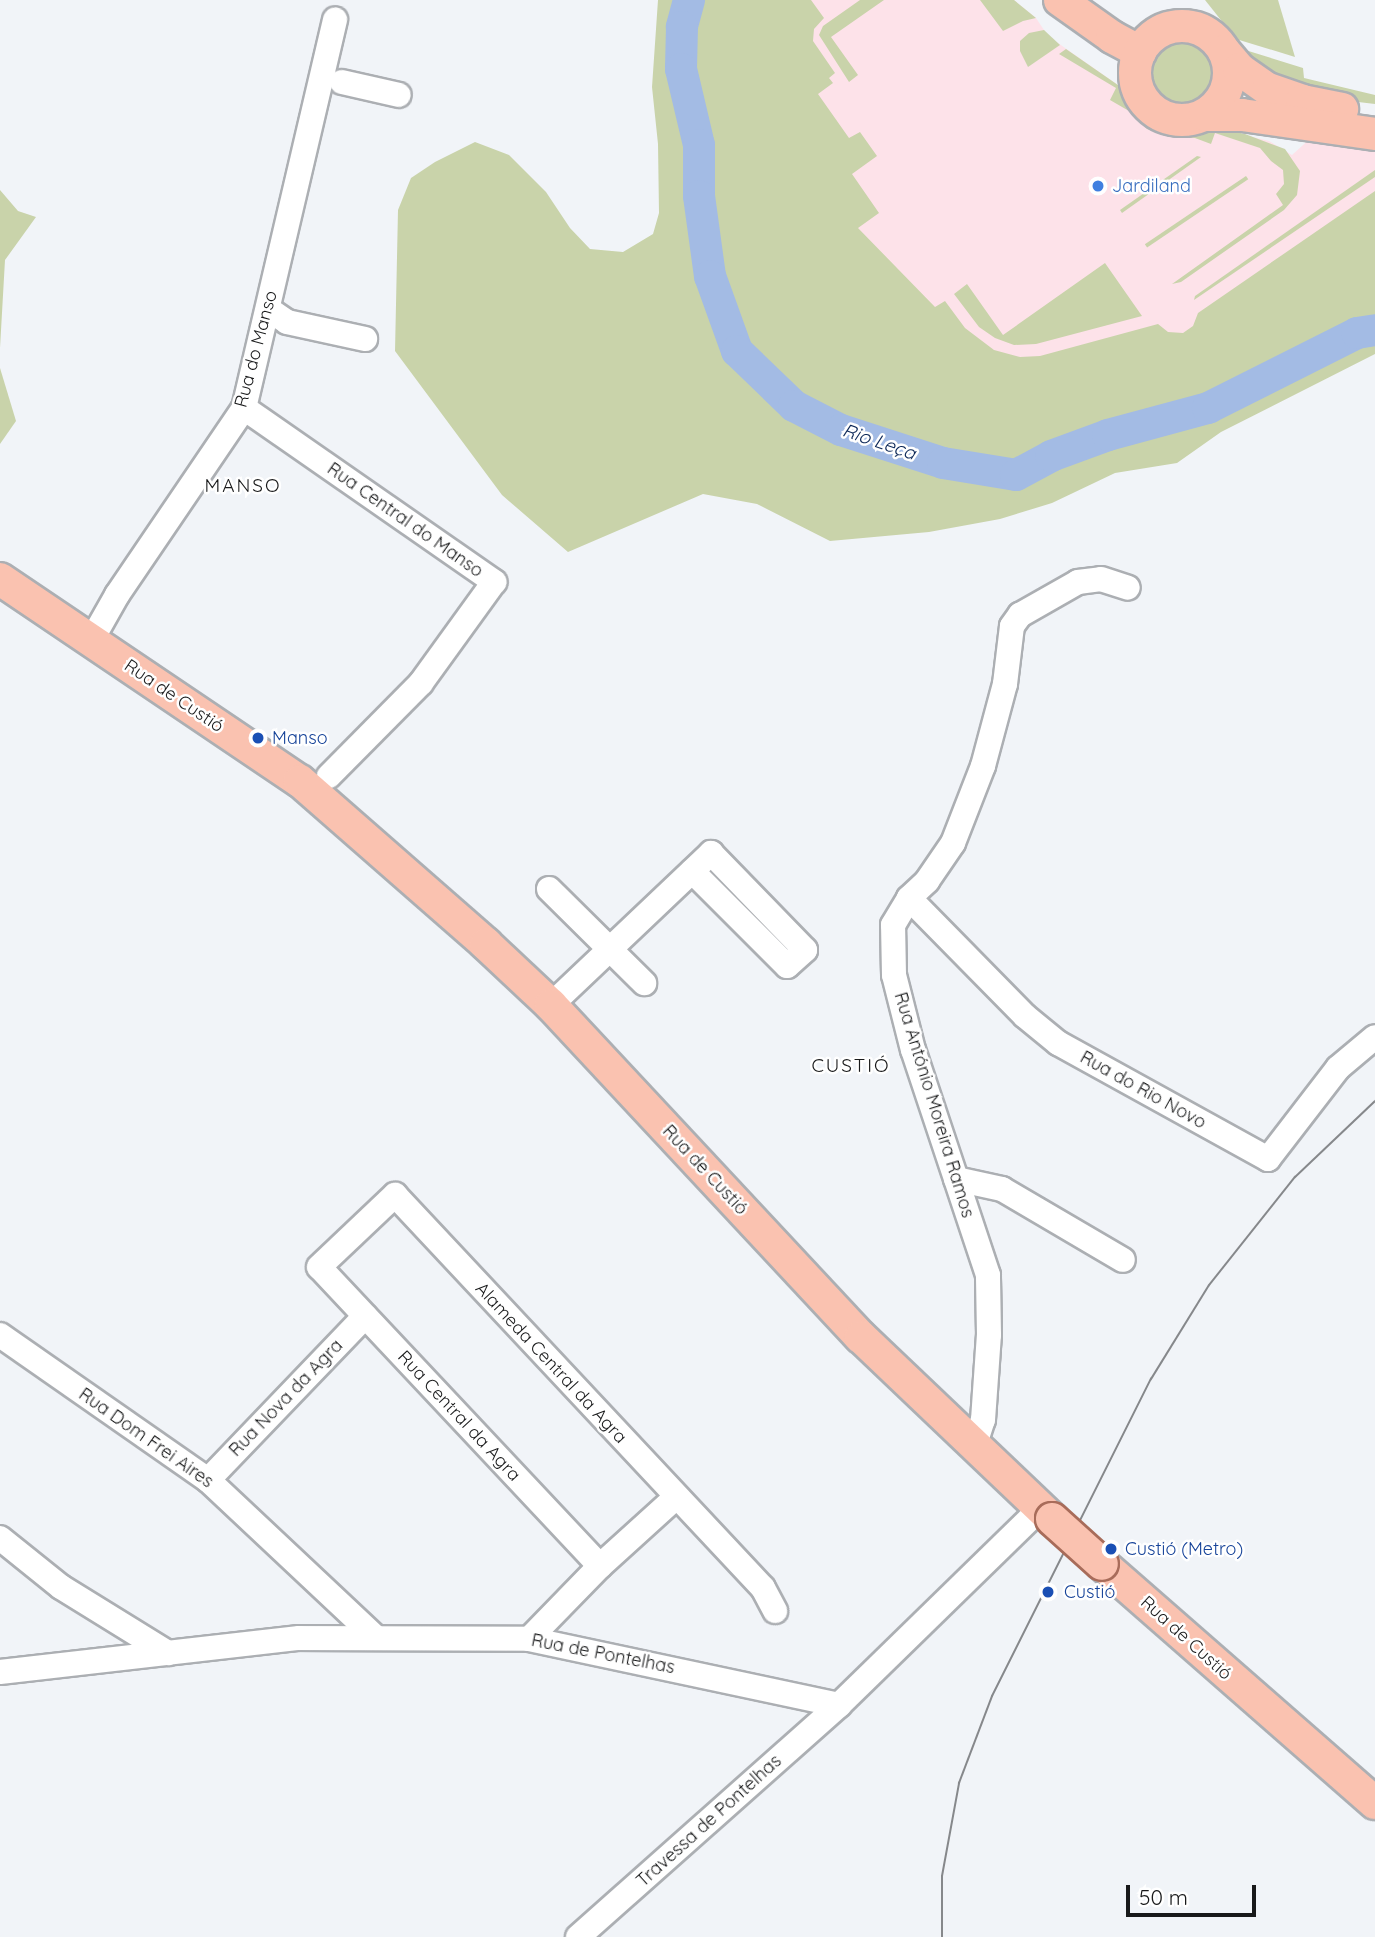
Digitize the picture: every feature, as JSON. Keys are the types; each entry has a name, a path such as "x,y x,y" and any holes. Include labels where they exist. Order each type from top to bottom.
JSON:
{"main road":[{"path":"1060,0 1112,37 1140,52"},
{"path":"1375,113 1320,105 1277,93 1239,69 1205,31 1178,26 1155,34 1140,52 1135,81 1149,107 1161,116 1176,120 1205,115 1241,115 1375,134"},
{"path":"1205,115 1219,104 1228,88 1230,69 1224,51"},
{"name":"Rua de Custió","path":"0,579 300,781 486,944 551,1005 861,1337 974,1447 1102,1564 1375,1803"}],"street":[{"name":"Rua do Manso","path":"91,641 117,595 244,408 330,80 335,20"},
{"path":"330,80 399,95"},
{"path":"268,309 287,322 365,338"},
{"name":"Rua Central do Manso","path":"244,408 494,582 421,683 329,776"},
{"name":"Rua António Moreira Ramos","path":"974,1447 983,1420 989,1335 988,1275 913,1050 894,975 893,925 909,898 927,881 953,843 983,766 1005,684 1012,626 1020,615 1078,582 1101,579 1128,588"},
{"path":"551,1005 611,949 692,871 711,853 805,950 787,966 692,871"},
{"path":"549,889 645,983"},
{"name":"Rua do Rio Novo","path":"909,898 1025,1016 1058,1043 1268,1159 1338,1068 1375,1037"},
{"path":"956,1180 1002,1189 1123,1260"},
{"name":"Alameda Central da Agra","path":"319,1267 395,1195 763,1588 775,1611"},
{"name":"Rua Central da Agra","path":"319,1267 600,1566"},
{"name":"Rua Nova da Agra","path":"208,1480 365,1316"},
{"name":"Rua Dom Frei Aires","path":"0,1335 208,1480 375,1637"},
{"path":"529,1639 600,1566 676,1497"},
{"path":"839,1704 1046,1514"},
{"path":"0,1538 61,1587 168,1653"},
{"name":"Rua de Pontelhas","path":"0,1672 299,1637 529,1639 839,1704"},
{"name":"Travessa de Pontelhas","path":"578,1937 839,1704"}],"shaded area":[{"name":"Jardiland","path":"772,0 1014,0 1036,18 1048,36 1128,92 1141,113 1166,129 1190,130 1208,126 1269,141 1292,155 1313,136 1375,144 1375,230 1148,358 984,375 830,217"}],"green space":[{"path":"658,0 811,0 824,18 814,29 813,41 835,73 829,78 833,83 818,94 849,138 860,132 877,156 852,174 879,213 858,228 935,307 945,301 965,328 994,350 1020,357 1040,356 1158,324 1168,332 1183,333 1193,326 1198,313 1375,191 1375,354 1221,432 1177,463 1115,473 1052,503 1000,519 929,532 830,541 757,504 703,494 568,552 502,495 395,351 398,210 411,178 435,162 475,142 509,155 546,192 570,228 590,249 623,252 653,234 659,213 658,144 652,87"},
{"path":"860,0 884,0 831,37 858,75 849,82 819,35 823,26"},
{"path":"980,0 1014,0 1036,18 1003,31"},
{"path":"1205,0 1278,0 1295,57 1236,39"},
{"path":"1044,30 1060,45 1028,67 1020,51 1020,41 1029,33"},
{"path":"1183,38 1196,41 1207,48 1214,59 1217,72 1214,85 1207,96 1196,103 1183,106 1170,103 1159,96 1152,85 1149,72 1152,59 1159,48 1170,41"},
{"path":"1066,49 1128,92 1136,107 1154,123 1178,131 1208,126 1245,134 1285,149 1300,171 1297,195 1284,210 1181,282 1172,284 1283,205 1276,194 1284,184 1283,170 1260,148 1215,133 1211,144 1195,138 1168,136 1147,129 1129,111 1110,100 1116,88 1059,54"},
{"path":"1242,49 1303,68 1304,78 1375,95 1375,104 1350,101 1282,81"},
{"path":"1197,156 1201,157 1122,213 1120,210"},
{"path":"1375,170 1375,177 1194,300 1195,296"},
{"path":"1246,176 1248,179 1147,248 1145,244"},
{"path":"0,190 18,211 36,217 5,260 0,348"},
{"path":"1105,263 1142,316 1036,344 1014,345 995,338 979,327 954,294 967,284 1003,335"},
{"path":"0,368 16,421 0,444"}],"waterway":[{"name":"Rio Leça","path":"689,0 682,27 681,69 699,145 699,196 710,276 737,351 794,406 841,430 943,463 1016,475 1051,456 1108,435 1208,408 1357,333 1375,330"}],"tram line":[{"path":"942,1937 942,1876 959,1783 992,1696 1151,1379 1209,1285 1295,1177 1375,1101"}],"place":[{"name":"Jardiland","path":"1098,186"},
{"name":"Manso","path":"258,738"},
{"name":"Custió (Metro)","path":"1111,1549"},
{"name":"Custió","path":"1048,1592"}],"district":[{"name":"MANSO","path":"243,486"},
{"name":"CUSTIÓ","path":"851,1066"}]}
